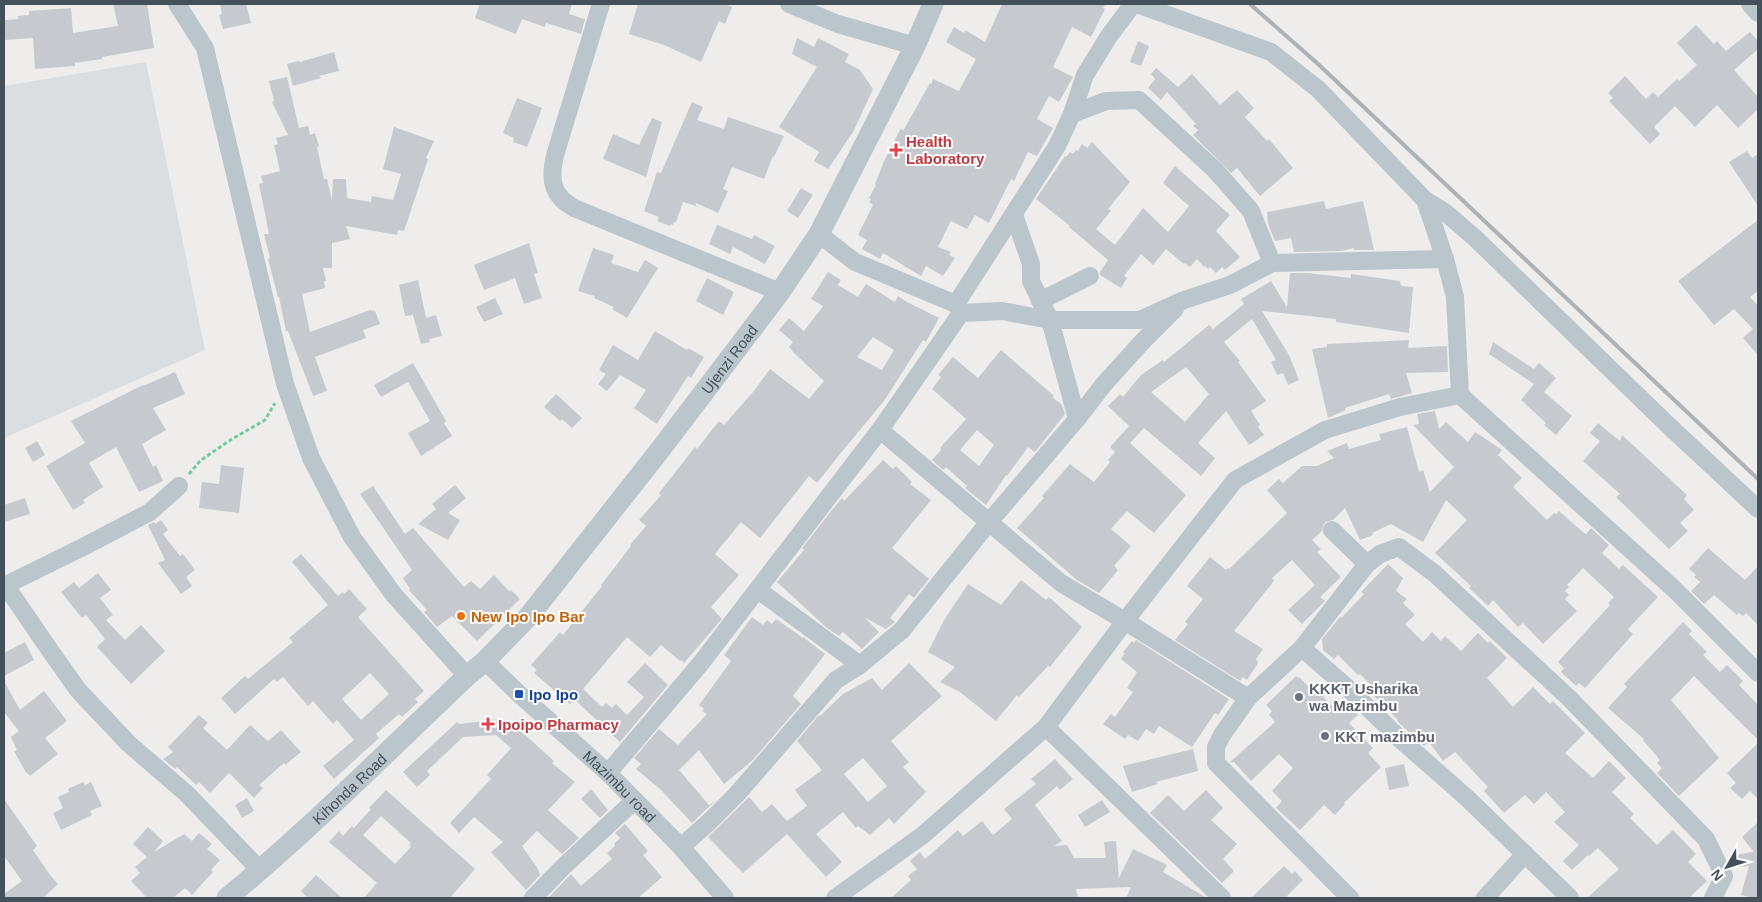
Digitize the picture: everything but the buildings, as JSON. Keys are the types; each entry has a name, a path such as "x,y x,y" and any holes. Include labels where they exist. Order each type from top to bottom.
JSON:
{"street":[{"path":"177,4 205,48 285,384 311,458 352,537 394,595 467,676"},
{"path":"601,4 552,169 553,183 559,198 574,208 780,292"},
{"path":"789,4 838,24 914,46"},
{"name":"Ujenzi Road","path":"467,676 485,661 529,616 660,450 780,292 820,234 933,4"},
{"path":"608,773 702,663 880,430 958,309 1057,146 1072,114 1085,75 1109,36 1133,4"},
{"path":"1137,4 1271,52 1318,89 1425,200 1446,212 1475,238 1674,431 1758,509"},
{"path":"1750,4 1758,13"},
{"path":"1072,114 1106,101 1139,100 1215,170 1251,211 1272,263"},
{"path":"1425,200 1445,259 1455,297 1460,395 1674,589 1758,673"},
{"path":"1014,215 1031,264 1032,281 1050,320 1078,419"},
{"path":"820,234 855,262 958,309 1002,311 1050,320 1140,320 1184,300 1230,285 1272,263 1445,259"},
{"path":"1040,301 1090,276"},
{"path":"681,847 737,794 836,680 860,665 902,630 989,522 1078,419 1104,384 1184,300"},
{"path":"835,898 923,835 1046,728 1125,621 1235,480 1325,430 1400,407 1460,395"},
{"path":"880,430 1061,583 1248,698"},
{"path":"179,486 150,512 5,586 78,690 129,744 187,794 260,870"},
{"path":"1332,530 1367,564"},
{"path":"1350,898 1216,763 1216,747 1222,735 1248,698 1302,648 1367,564 1380,554 1399,547 1434,573 1569,698 1706,839 1724,876 1713,898"},
{"path":"758,590 860,665"},
{"path":"1302,648 1350,690 1401,740 1466,797 1570,898"},
{"name":"Mazimbu road","path":"485,661 524,699 608,773 681,847 725,898"},
{"name":"Kihonda Road","path":"227,898 260,870 467,676"},
{"path":"1046,728 1222,898"},
{"path":"533,898 587,844 634,801"},
{"path":"1485,898 1525,854"}],"path":[{"path":"179,486 201,460 265,420 285,384"}],"shaded area":[{"path":"146,62 205,350 4,438 4,86"}],"railway":[{"path":"1250,4 1317,63 1758,479"}],"place":[{"name":"Health Laboratory","path":"896,150"},
{"name":"New Ipo Ipo Bar","path":"461,616"},
{"name":"Ipo Ipo","path":"519,694"},
{"name":"KKKT Usharika wa Mazimbu","path":"1299,697"},
{"name":"Ipoipo Pharmacy","path":"488,724"},
{"name":"KKT mazimbu","path":"1325,736"}]}
